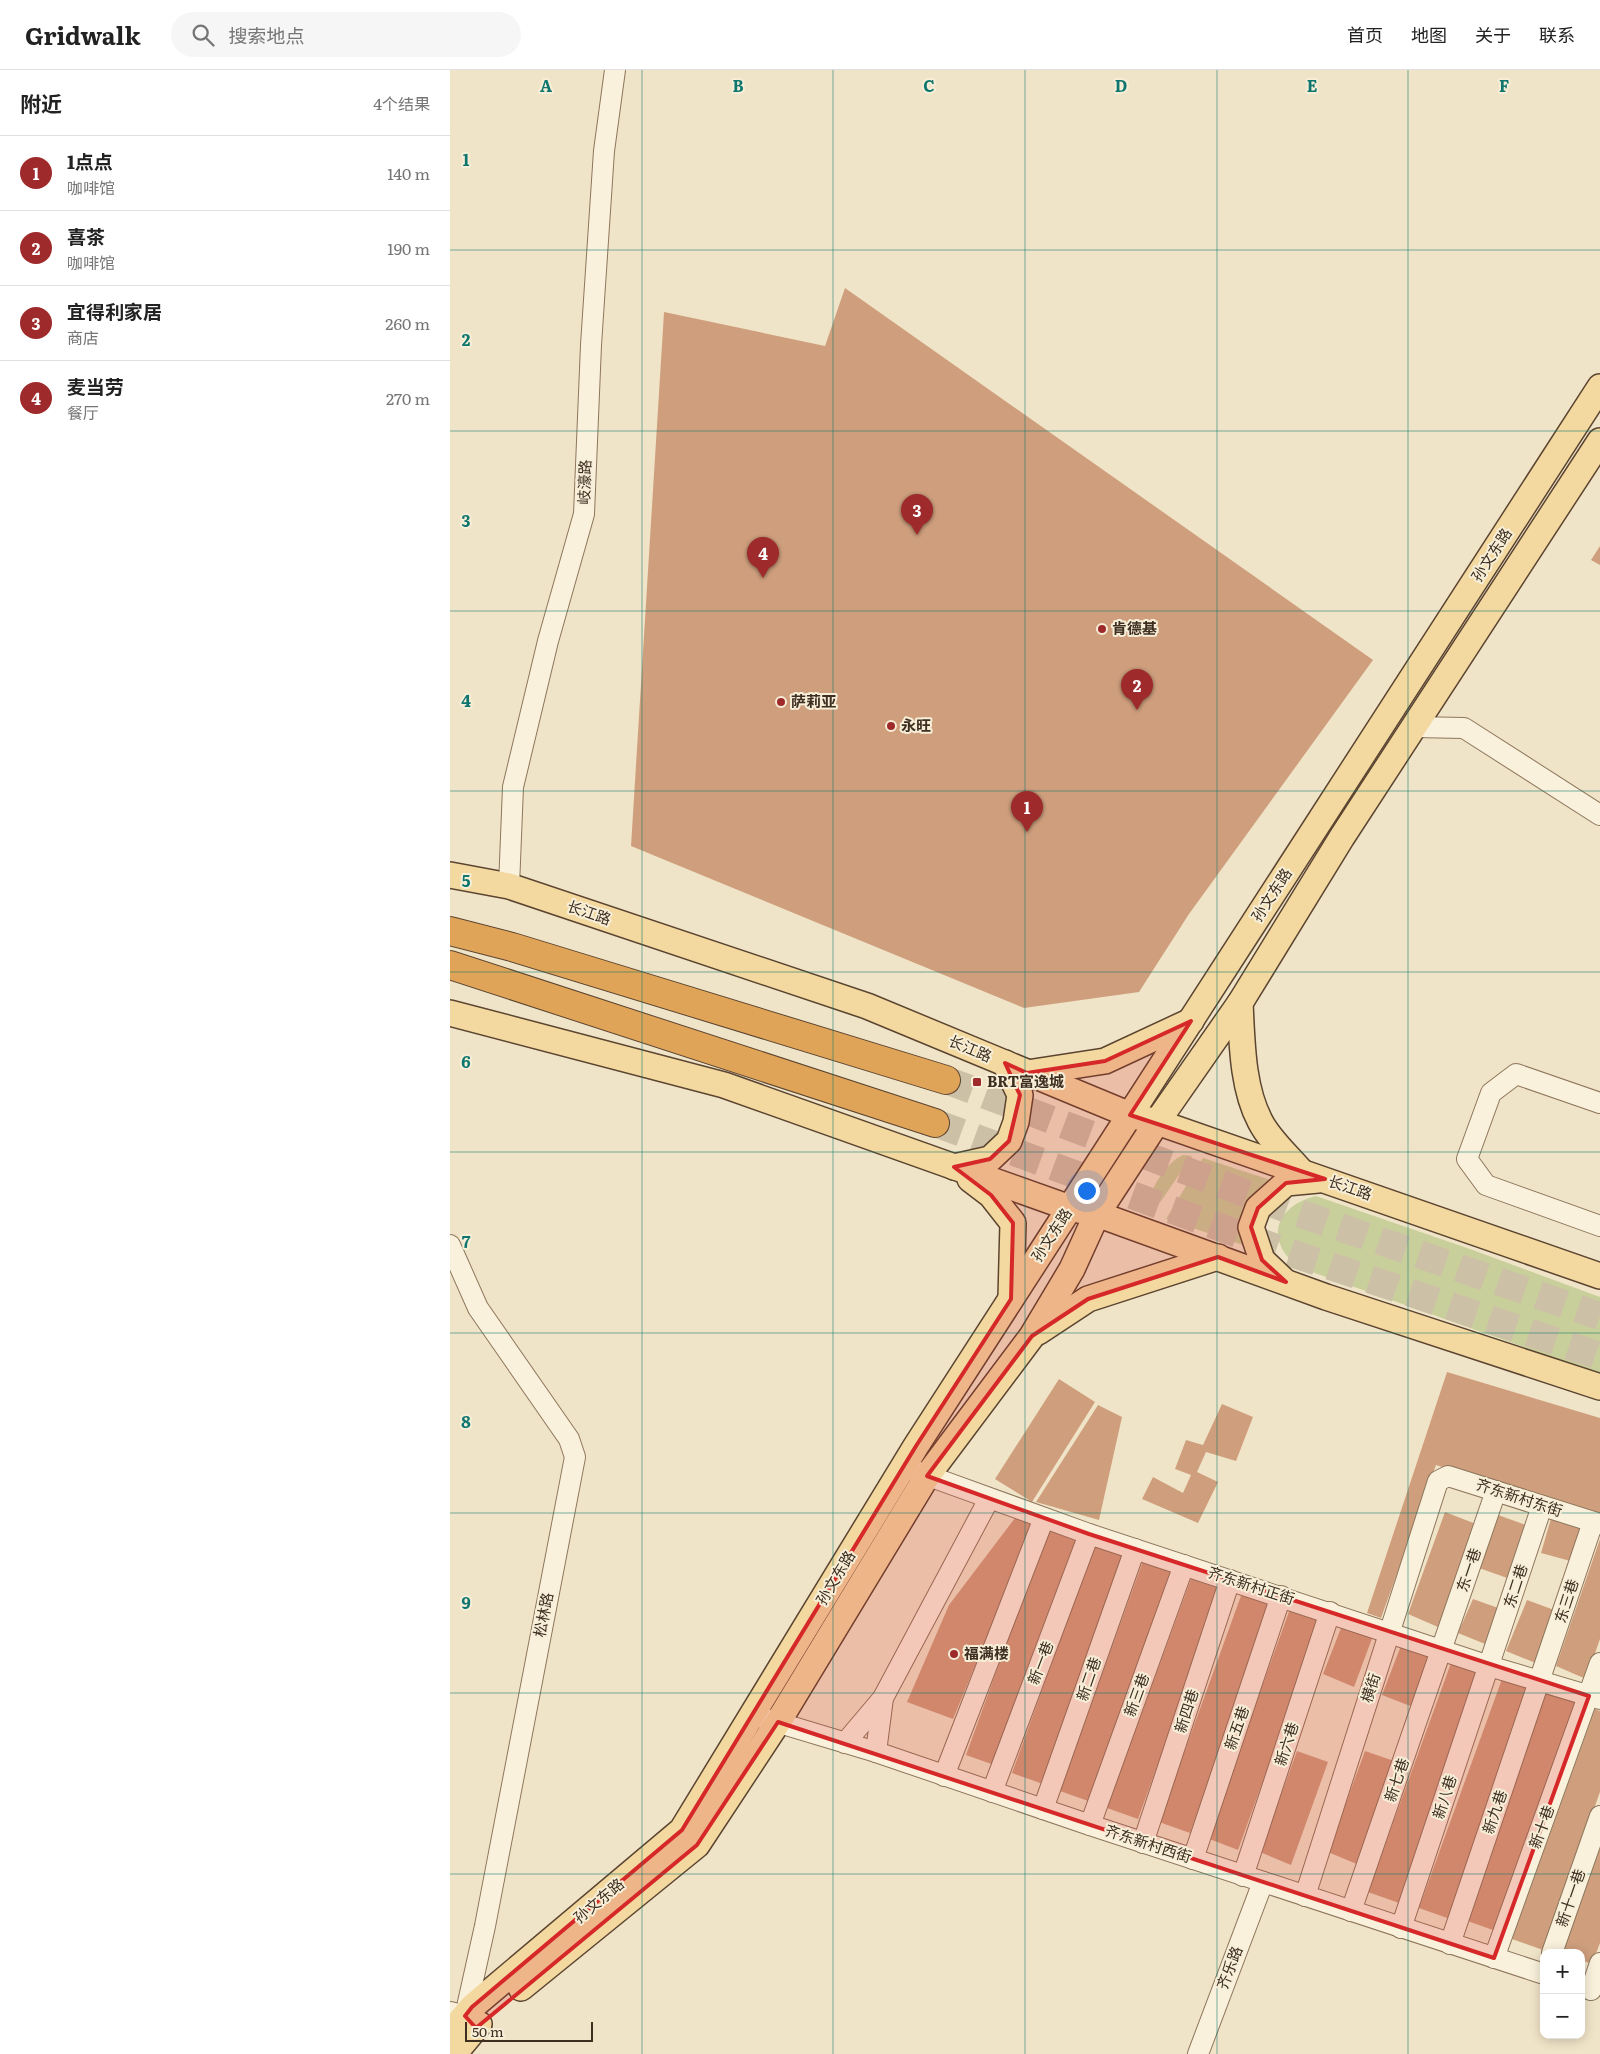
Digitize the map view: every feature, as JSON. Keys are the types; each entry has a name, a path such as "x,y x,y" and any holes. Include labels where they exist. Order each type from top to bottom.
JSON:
{"highway":[{"path":"450,931 512,947 946,1080"},
{"path":"450,965 935,1123"}],"main road":[{"name":"孙文东路","path":"454,2054 458,2018 682,1830 904,1467 1600,388"},
{"name":"孙文东路","path":"458,2018 487,2016 697,1845 778,1722 927,1476 1032,1336 1072,1269 1097,1214 1157,1122 1240,1003 1342,837 1600,441"},
{"name":"长江路","path":"450,875 509,886 867,1006 1130,1115 1157,1122 1599,1273"},
{"path":"1240,1003 1242,1042 1253,1106 1271,1137 1301,1171"},
{"path":"450,1013 724,1085 1070,1208 1097,1214 1286,1282 1600,1387"},
{"path":"954,1166 990,1159 1009,1141 1016,1122 1020,1095 1016,1068 1105,1062 1191,1021"},
{"path":"954,1166 991,1195 1013,1223 1011,1299"},
{"path":"1286,1282 1262,1260 1251,1227 1258,1208 1286,1183 1325,1179"},
{"path":"1032,1336 1088,1299 1218,1258"}],"street":[{"name":"岐濠路","path":"509,886 513,787 548,641 584,514 591,345 604,151 615,70"},
{"path":"1414,727 1464,728 1600,815"},
{"path":"1600,1103 1516,1074 1491,1093 1467,1159 1486,1186 1600,1226"},
{"name":"松林路","path":"450,1245 478,1308 569,1440 575,1457 485,1926 458,2018"},
{"name":"齐东新村正街","path":"904,1467 1089,1534 1489,1666 1541,1680 1595,1698"},
{"name":"齐东新村东街","path":"1438,1481 1448,1476 1596,1523"},
{"name":"横街","path":"1305,1896 1438,1481"},
{"name":"东一巷","path":"1442,1649 1496,1491"},
{"path":"845,1743 883,1698 988,1499"},
{"name":"东二巷","path":"1489,1666 1542,1506"},
{"path":"944,1776 1044,1518"},
{"name":"东三巷","path":"1541,1680 1596,1523"},
{"name":"新一巷","path":"992,1792 1089,1534"},
{"name":"新二巷","path":"1044,1809 1135,1548"},
{"name":"新三巷","path":"1090,1825 1184,1565"},
{"name":"新四巷","path":"1143,1843 1230,1580"},
{"name":"新五巷","path":"1193,1859 1281,1596"},
{"name":"新六巷","path":"1243,1876 1330,1612"},
{"name":"新七巷","path":"1352,1911 1442,1649"},
{"name":"新十巷","path":"1494,1958 1595,1698 1600,1663"},
{"name":"新八巷","path":"1401,1928 1489,1666"},
{"name":"新九巷","path":"1450,1944 1541,1680"},
{"path":"876,1752 883,1698"},
{"name":"齐东新村西街","path":"753,1715 876,1752 1143,1843 1540,1973"},
{"name":"新十一巷","path":"1553,1949 1600,1816"},
{"name":"齐乐路","path":"1198,2054 1263,1882"},
{"path":"1591,1990 1600,1964"}],"highlighted area":[{"path":"1191,1021 1130,1115 1325,1179 1286,1183 1258,1208 1251,1227 1262,1260 1286,1282 1218,1257 1088,1299 1032,1336 927,1476 1089,1534 1589,1696 1494,1958 778,1722 697,1845 476,2028 465,2016 472,2007 682,1830 916,1446 1011,1299 1013,1223 991,1195 954,1167 990,1159 1009,1141 1020,1095 1005,1063 1027,1073 1105,1061"}],"green space":[{"path":"1183,1155 1192,1156 1152,1214 1147,1203 1153,1189 1171,1163"},
{"path":"1203,1158 1277,1182 1249,1247 1166,1219"},
{"path":"1316,1196 1470,1249 1600,1297 1600,1374 1298,1267 1287,1257 1281,1246 1278,1235 1279,1225 1283,1216 1291,1208 1302,1201"}],"building":[{"path":"845,288 1373,660 1189,914 1139,992 1024,1008 631,846 664,312 825,346"},
{"path":"1600,546 1600,565 1591,560"},
{"path":"1447,1372 1600,1418 1600,1518 1436,1465 1381,1618 1367,1613"},
{"path":"1059,1379 1095,1402 1032,1502 995,1479"},
{"path":"1222,1404 1253,1417 1236,1461 1206,1452 1197,1472 1218,1482 1198,1523 1142,1499 1153,1477 1183,1493 1191,1475 1175,1469 1186,1440 1203,1445"},
{"path":"1098,1405 1122,1417 1099,1520 1036,1502"},
{"path":"1445,1512 1476,1524 1438,1627 1408,1614"},
{"path":"1498,1515 1529,1526 1510,1579 1479,1568"},
{"path":"1552,1515 1585,1525 1574,1562 1541,1553"},
{"name":"福满楼","path":"1015,1518 1034,1523 953,1719 907,1702 949,1605"},
{"path":"1049,1526 1080,1537 997,1766 966,1755"},
{"path":"1600,1539 1600,1639 1586,1679 1556,1666"},
{"path":"1095,1544 1126,1555 1043,1784 1012,1773"},
{"path":"1143,1561 1174,1572 1091,1802 1060,1791"},
{"path":"1191,1579 1221,1589 1138,1819 1107,1808"},
{"path":"1242,1593 1273,1603 1190,1833 1159,1822"},
{"path":"1473,1599 1504,1610 1490,1646 1458,1633"},
{"path":"1527,1600 1557,1611 1538,1664 1506,1651"},
{"path":"1290,1609 1321,1620 1238,1850 1207,1838"},
{"path":"1343,1623 1374,1633 1354,1687 1323,1674"},
{"path":"1402,1643 1433,1653 1413,1707 1382,1695"},
{"path":"1451,1663 1482,1673 1399,1903 1368,1892"},
{"path":"1502,1679 1533,1690 1450,1919 1419,1908"},
{"path":"1545,1690 1576,1700 1493,1930 1462,1919"},
{"path":"1595,1709 1600,1711 1600,1792 1543,1949 1512,1939"},
{"path":"1297,1751 1328,1762 1291,1865 1260,1852"},
{"path":"1365,1751 1397,1762 1359,1865 1328,1852"},
{"path":"1600,1848 1600,1943 1592,1964 1585,1961 1585,1949 1563,1949"}],"tunnel":[{"path":"946,1080 1298,1213 1600,1316"},
{"path":"935,1123 1279,1249 1600,1356"}],"place":[{"name":"宜得利家居","path":"917,535"},
{"name":"麦当劳","path":"763,578"},
{"name":"肯德基","path":"1102,629"},
{"name":"萨莉亚","path":"781,702"},
{"name":"喜茶","path":"1137,710"},
{"name":"永旺","path":"891,726"},
{"name":"1点点","path":"1027,832"},
{"name":"BRT富逸城","path":"977,1082"},
{"name":"福满楼","path":"954,1654"}]}
